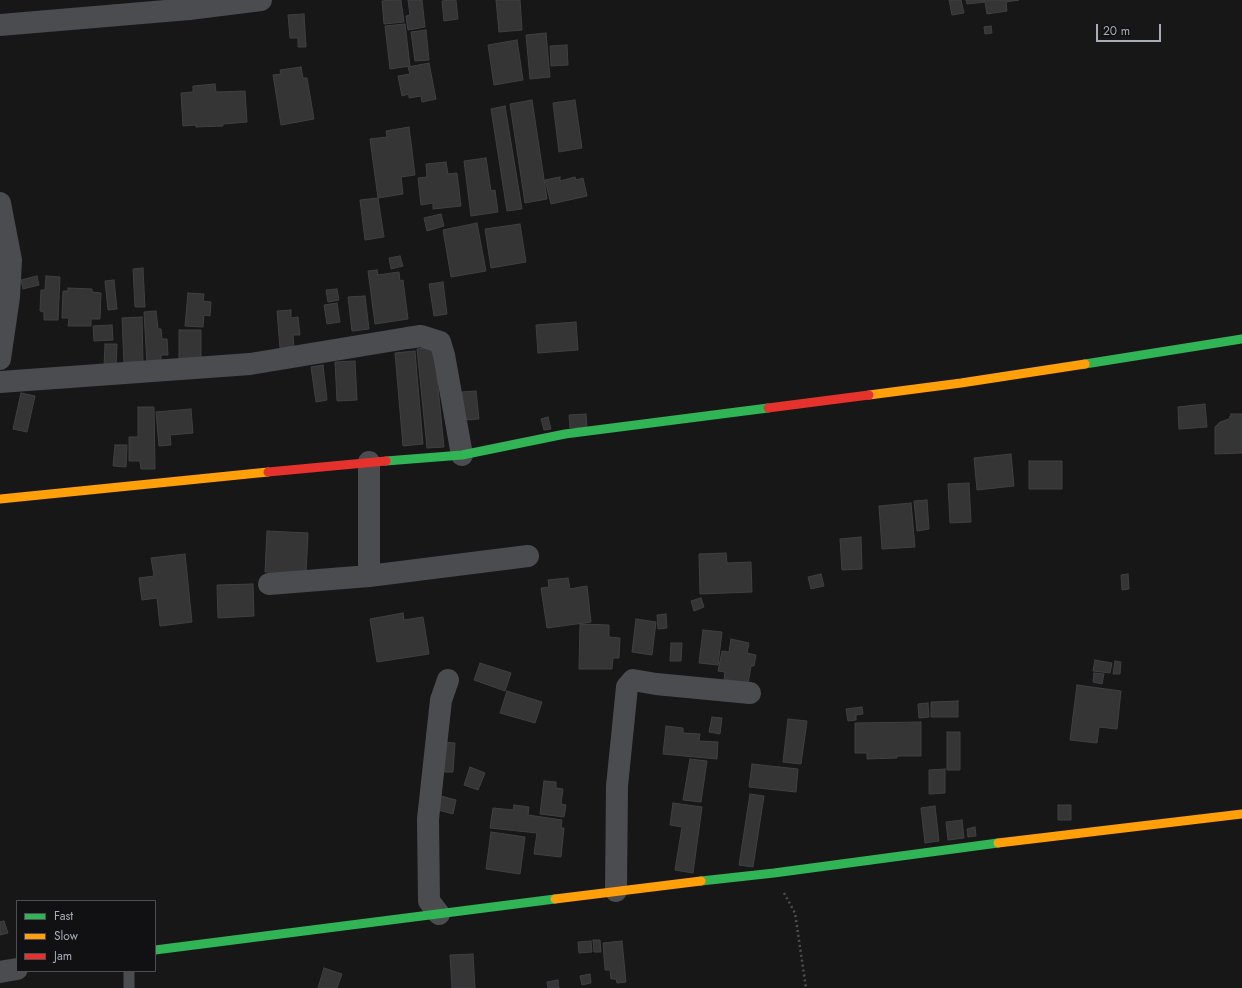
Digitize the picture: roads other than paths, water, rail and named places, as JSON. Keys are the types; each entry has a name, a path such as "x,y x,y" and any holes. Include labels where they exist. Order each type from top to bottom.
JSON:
{"street":[{"path":"0,25 189,9 261,0"},
{"path":"0,204 11,260 9,297 0,358"},
{"path":"0,382 250,364 421,336 440,342 444,355 462,455"},
{"path":"0,499 369,462 462,455 565,434 961,384 1242,339"},
{"path":"369,462 369,576"},
{"path":"269,584 369,576 528,556"},
{"path":"439,914 429,902 428,819 441,700 448,680"},
{"path":"616,891 617,786 627,687 633,680 656,684 750,693"},
{"path":"156,950 616,891 774,873 1012,841 1242,814"},
{"path":"0,972 16,970"}],"lane":[{"path":"129,972 129,988"}]}
